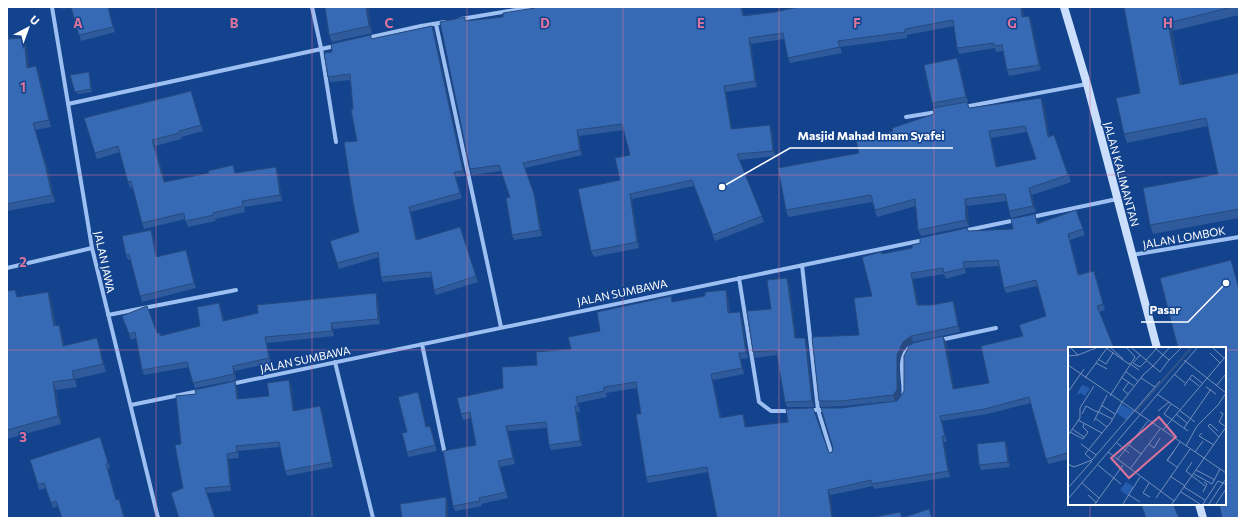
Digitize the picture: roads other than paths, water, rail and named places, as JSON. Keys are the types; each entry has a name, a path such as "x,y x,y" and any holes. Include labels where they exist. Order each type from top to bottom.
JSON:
{"street":[{"name":"JALAN JAWA","path":"52,7 92,248 158,518"},
{"path":"312,7 321,48 336,142"},
{"path":"459,20 533,7"},
{"name":"JALAN KALIMANTAN","path":"1064,7 1087,84 1157,347"},
{"path":"360,40 451,21"},
{"path":"436,24 500,327"},
{"path":"68,104 338,45"},
{"path":"959,108 1087,84"},
{"path":"906,117 944,110"},
{"path":"956,233 1118,199"},
{"name":"JALAN LOMBOK","path":"1132,255 1239,237"},
{"name":"JALAN SUMBAWA","path":"229,384 933,238"},
{"path":"7,268 92,248"},
{"path":"802,265 818,410 832,455"},
{"path":"739,278 759,402 770,411 799,410"},
{"path":"108,315 236,290"},
{"path":"937,340 996,328"},
{"path":"422,344 444,450"},
{"path":"901,401 904,389 902,360 905,351 914,345"},
{"path":"335,362 373,518"},
{"path":"131,405 206,389"},
{"path":"806,410 831,410"},
{"path":"1199,505 1203,518"}],"place":[{"name":"Masjid Mahad Imam Syafei","path":"722,187"},
{"name":"Pasar","path":"1226,283"}]}
